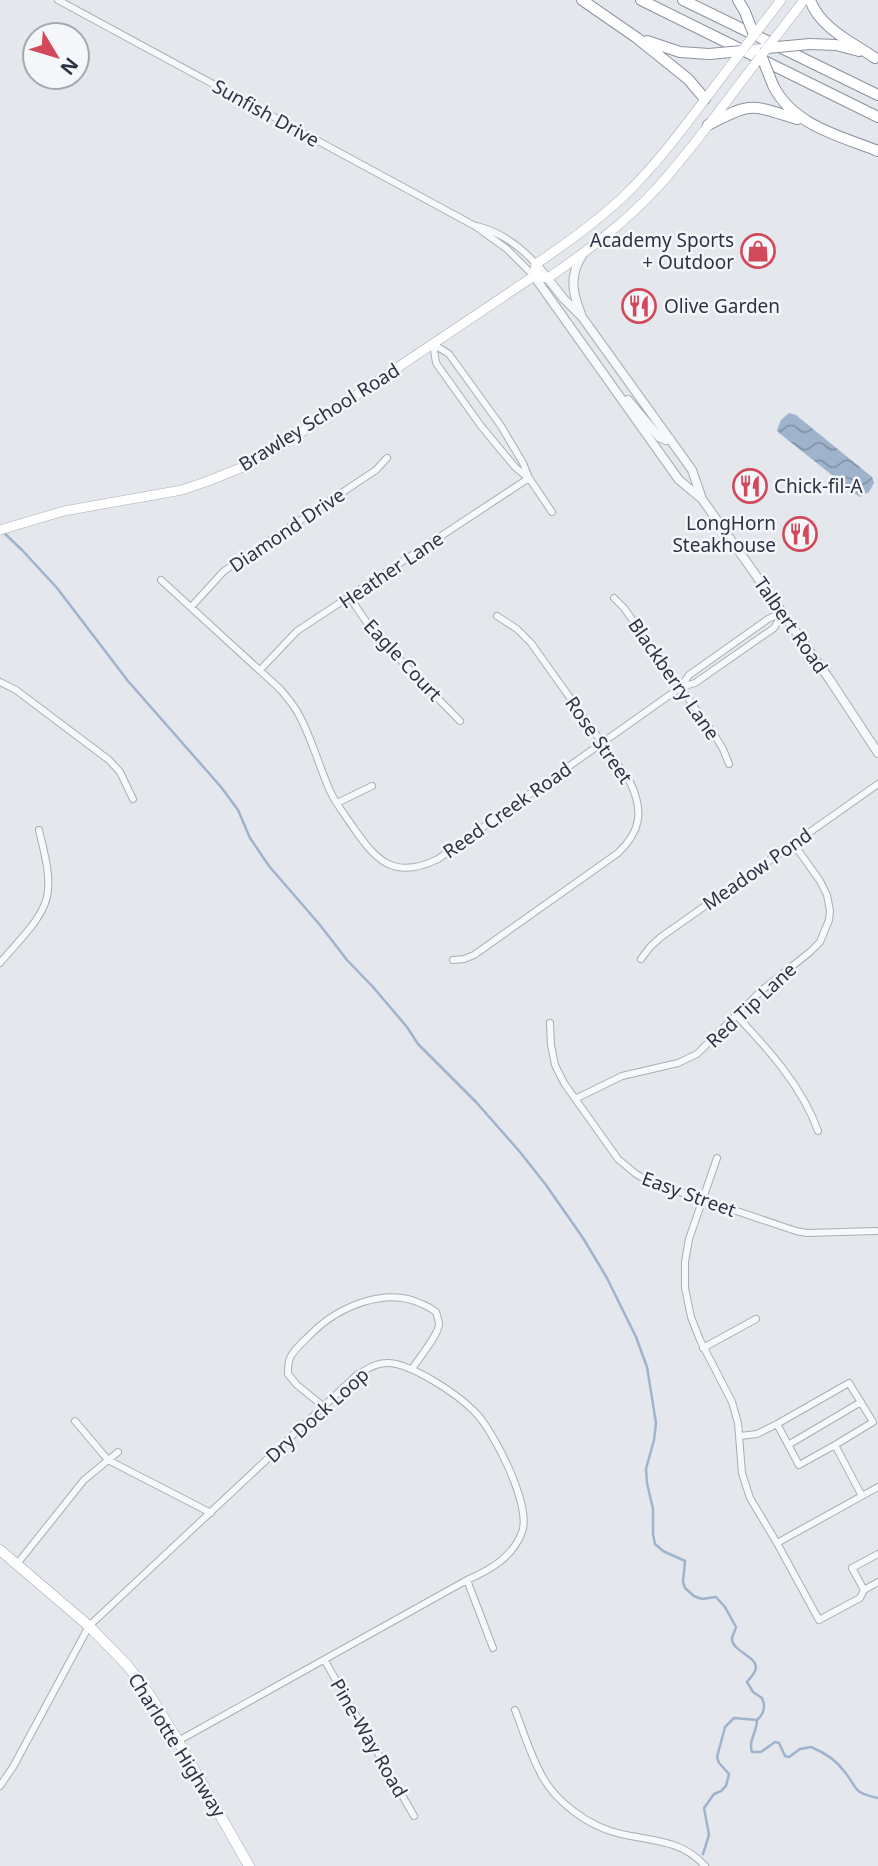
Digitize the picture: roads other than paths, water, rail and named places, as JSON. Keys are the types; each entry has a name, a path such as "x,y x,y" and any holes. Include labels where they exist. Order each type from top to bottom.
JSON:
{"highway":[{"path":"582,0 637,38 688,79 705,99"},
{"path":"641,0 878,117"},
{"path":"683,0 878,95"},
{"path":"738,0 754,36"},
{"path":"810,0 816,13 831,29 876,58"},
{"path":"637,38 670,50 690,53 742,51"},
{"path":"810,122 790,109 780,97 773,85 763,51 810,44 849,48 876,58"},
{"path":"708,125 737,110 757,106 810,122 878,151"}],"main road":[{"path":"781,0 662,155 625,195 584,230 536,264 534,276 548,278 617,227 648,198 676,167 804,0"},
{"path":"754,36 763,51"},
{"path":"742,51 763,51"},
{"name":"Brawley School Road","path":"0,530 64,511 182,490 233,471 279,447 534,276"},
{"name":"Charlotte Highway","path":"0,1550 89,1626 127,1665 149,1694 178,1741 249,1866"}],"street":[{"name":"Sunfish Drive","path":"58,0 475,226 507,248 534,276"},
{"name":"Sunfish Drive","path":"475,226 508,240 522,250 548,278"},
{"path":"582,317 573,284 576,267 584,253"},
{"name":"Talbert Road","path":"534,276 680,480 702,499 783,612 878,753"},
{"name":"Talbert Road","path":"548,278 582,317 692,470 702,499"},
{"path":"432,344 449,354 464,374 501,426 523,463 528,478"},
{"path":"432,344 436,363 481,426 515,467 528,478 552,512"},
{"path":"606,377 647,420 659,437 670,439"},
{"name":"Diamond Drive","path":"191,607 224,571 376,470 387,458"},
{"name":"Heather Lane","path":"260,670 291,636 528,478"},
{"name":"Reed Creek Road","path":"161,580 285,695 300,717 337,803 367,847 378,859 392,866 408,869 438,859 681,687 689,675 768,619 783,612"},
{"name":"Eagle Court","path":"349,598 374,633 460,720"},
{"name":"Blackberry Lane","path":"614,598 624,608 715,736 729,764"},
{"name":"Rose Street","path":"453,960 474,955 618,853 629,842 637,828 637,797 630,782 525,635 497,616"},
{"path":"0,682 16,690 109,760 120,772 133,799"},
{"name":"Meadow Pond","path":"641,959 661,937 878,783"},
{"path":"337,803 372,786"},
{"path":"0,963 45,906 48,877 39,830"},
{"name":"Red Tip Lane","path":"575,1099 622,1076 687,1060 705,1047 762,990 820,942 827,928 830,911 827,895 793,843"},
{"path":"736,1015 783,1070 808,1110 817,1131"},
{"name":"Easy Street","path":"550,1023 555,1065 564,1083 623,1164 636,1174 650,1182 796,1231 876,1231"},
{"path":"717,1158 689,1239 685,1262 685,1288 691,1317 703,1348 732,1402 740,1436 742,1473 750,1498 819,1620 860,1598 864,1590 878,1582"},
{"path":"323,1406 288,1374 289,1359 319,1326 337,1313 359,1303 380,1298 402,1298 421,1303 436,1312 440,1324 435,1337 412,1369"},
{"path":"703,1348 756,1319"},
{"name":"Dry Dock Loop","path":"0,1786 13,1767 89,1626 357,1375 373,1366 398,1364 412,1369 460,1398 477,1413 502,1453 513,1477 522,1509 523,1531 510,1553 488,1570 178,1741"},
{"path":"740,1436 757,1433 777,1424 849,1383 873,1422 799,1465 777,1424"},
{"path":"788,1445 861,1402"},
{"path":"75,1421 108,1460 211,1513"},
{"path":"835,1445 862,1496"},
{"path":"17,1564 74,1491 118,1452"},
{"path":"777,1543 878,1487"},
{"path":"864,1590 852,1568 878,1554"},
{"path":"467,1580 493,1648"},
{"name":"Pine-Way Road","path":"325,1661 414,1816"},
{"path":"515,1710 540,1773 573,1811 619,1834 664,1841 684,1849 705,1866"}],"water":[{"path":"789,413 796,415 872,477 874,483 869,492 860,497 779,433 777,430 781,420"}],"waterway":[{"path":"2,531 57,588 128,681 221,787 238,810 250,838 269,866 407,1027 418,1044 476,1102 520,1152 583,1238 607,1278 636,1337 647,1367 656,1423 646,1469 653,1509 655,1544 663,1551 685,1561 685,1588 702,1599 716,1597 725,1607 736,1627 733,1643 755,1663 754,1673 747,1682 753,1692 762,1698 764,1707 757,1720 751,1744 752,1752 761,1752 775,1742 779,1743 785,1756 789,1757 800,1749 811,1747 837,1763 856,1789 878,1798"},
{"path":"703,1854 709,1835 704,1808 714,1794 726,1786 729,1774 717,1757 725,1727 734,1718 757,1720"}],"place":[{"name":"Academy Sports + Outdoor","path":"758,251"},
{"name":"Olive Garden","path":"639,306"},
{"name":"Chick-fil-A","path":"750,486"},
{"name":"LongHorn Steakhouse","path":"800,534"}]}
